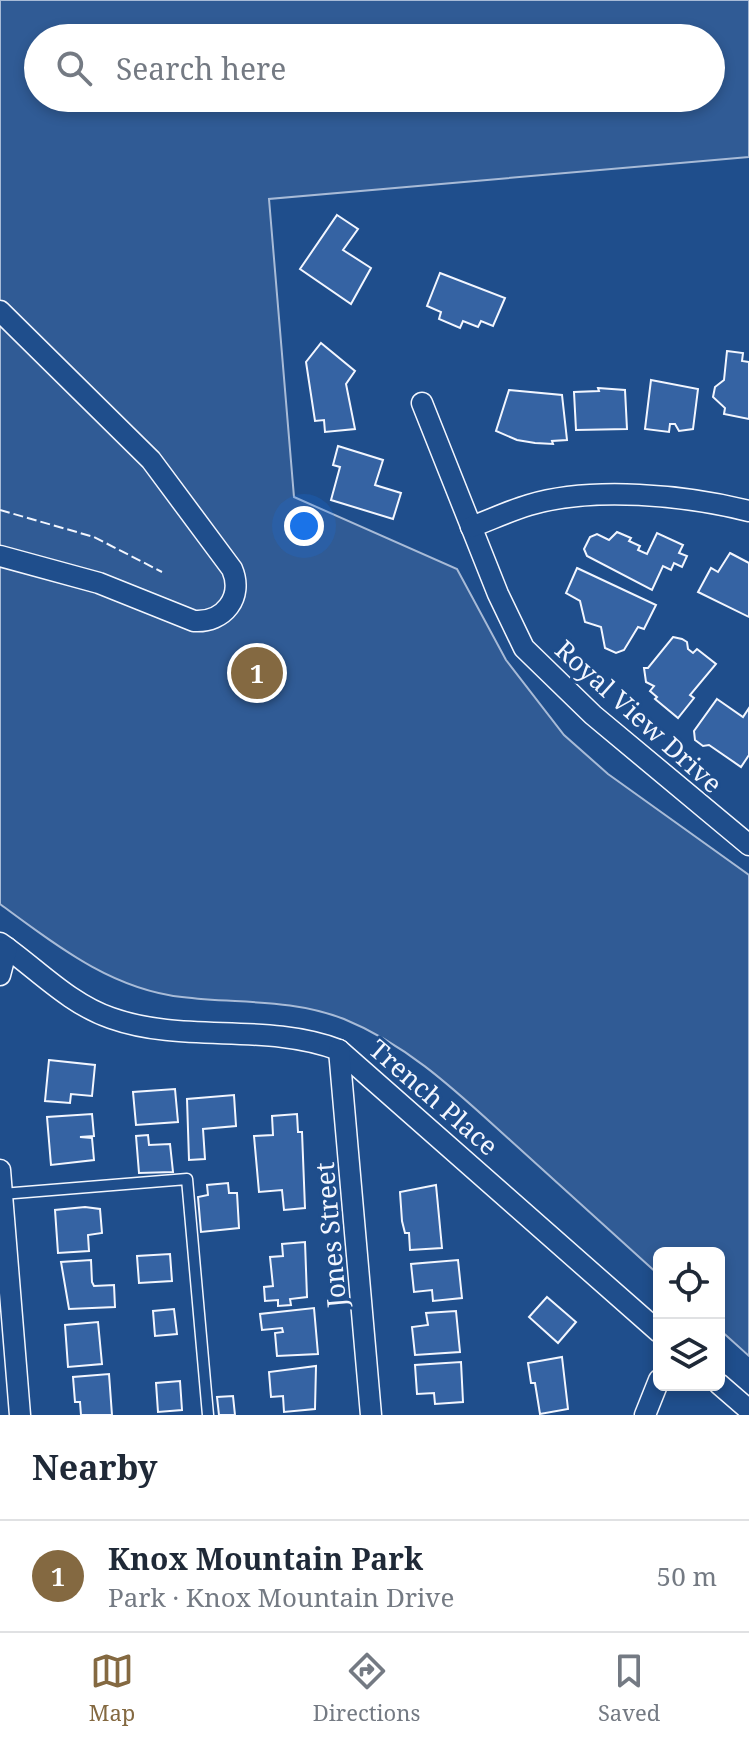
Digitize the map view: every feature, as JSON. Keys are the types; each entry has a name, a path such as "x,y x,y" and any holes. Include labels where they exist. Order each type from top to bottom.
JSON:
{"street":[{"path":"0,311 151,460 232,569 236,589 233,601 222,614 206,621 194,621 99,583 0,556"},
{"name":"Royal View Drive","path":"422,403 471,527 524,648 593,715 749,845"},
{"path":"471,527 531,504 604,495 710,501 749,511"},
{"path":"0,975 4,945"},
{"name":"Trench Place","path":"4,945 92,1010 120,1022 162,1029 277,1035 339,1050 653,1327"},
{"name":"Jones Street","path":"339,1050 371,1415"},
{"path":"0,1170 7,1343 20,1415"},
{"path":"725,1389 749,1410"},
{"path":"645,1415 655,1391"}],"lane":[{"path":"2,1194 187,1179 208,1415"}],"shaded area":[{"path":"0,0 749,0 749,157 269,199 294,497 457,569 506,660 564,735 608,774 749,875 749,1356 725,1334 725,1247 653,1247 653,1270 452,1088 390,1043 368,1030 324,1012 156,992 131,985 85,963 0,904"}],"building":[{"path":"337,215 358,229 343,250 371,268 351,304 300,269"},
{"path":"440,273 505,298 493,326 481,321 478,327 463,321 460,328 439,319 441,312 427,306"},
{"path":"321,343 355,371 346,384 355,429 325,432 324,420 315,421 306,362"},
{"path":"727,351 743,353 742,361 749,362 749,419 724,414 725,408 713,397 715,387 724,380"},
{"path":"651,380 698,389 693,429 679,431 675,424 670,424 669,432 645,429"},
{"path":"598,388 625,390 627,429 576,430 574,392 599,391"},
{"path":"509,390 562,395 567,440 552,441 553,444 535,443 517,440 496,431"},
{"path":"338,446 383,460 375,485 401,493 393,519 331,500 340,467 333,465"},
{"path":"617,532 631,538 629,541 640,546 638,550 647,554 657,533 683,545 679,553 687,556 682,567 674,563 671,570 663,566 652,590 587,556 584,549 590,537 597,534 609,540"},
{"path":"730,553 749,563 749,617 698,592 711,568 718,572"},
{"path":"577,568 656,605 644,629 638,627 624,650 616,653 605,648 601,627 585,622 580,601 566,593"},
{"path":"673,637 687,642 688,649 693,653 697,649 716,664 690,695 694,698 678,718 655,699 657,697 650,691 654,686 646,682 644,668 648,668"},
{"path":"717,699 743,717 749,708 749,755 741,767 709,745 703,746 695,740 694,731"},
{"path":"49,1060 95,1065 92,1096 71,1094 70,1103 45,1101"},
{"path":"175,1089 178,1122 136,1125 133,1092"},
{"path":"234,1095 236,1126 203,1129 205,1159 189,1160 187,1099"},
{"path":"92,1114 94,1136 80,1137 92,1138 94,1160 51,1165 47,1117"},
{"path":"297,1114 298,1132 302,1132 305,1208 284,1210 282,1190 259,1192 254,1136 273,1135 272,1116"},
{"path":"148,1135 149,1145 170,1144 173,1172 139,1173 136,1136"},
{"path":"228,1183 229,1193 237,1193 239,1228 201,1232 198,1197 208,1195 207,1185"},
{"path":"436,1185 442,1248 410,1250 409,1233 405,1233 402,1221 400,1192"},
{"path":"100,1209 102,1233 88,1235 89,1251 58,1253 55,1210"},
{"path":"305,1242 307,1297 290,1299 291,1305 278,1306 278,1300 265,1301 264,1287 273,1286 270,1257 283,1256 282,1244"},
{"path":"170,1254 172,1281 139,1283 137,1256"},
{"path":"91,1260 94,1286 114,1285 115,1307 69,1309 61,1262"},
{"path":"458,1260 462,1298 433,1301 432,1290 414,1292 411,1264"},
{"path":"547,1297 576,1322 558,1343 529,1317"},
{"path":"314,1308 318,1354 277,1356 275,1333 283,1332 282,1328 262,1330 260,1314"},
{"path":"174,1309 177,1334 155,1336 153,1311"},
{"path":"456,1311 460,1352 415,1355 412,1327 428,1325 426,1313"},
{"path":"98,1322 102,1364 68,1367 65,1325"},
{"path":"562,1357 568,1409 540,1414 528,1363"},
{"path":"461,1362 463,1402 435,1404 434,1393 417,1394 415,1365"},
{"path":"316,1366 315,1409 284,1412 283,1396 271,1397 269,1372"},
{"path":"109,1374 112,1415 81,1415 80,1402 75,1402 73,1377"},
{"path":"180,1381 182,1410 158,1412 156,1383"},
{"path":"233,1396 235,1415 219,1415 217,1397"}],"fence":[{"path":"0,510 94,537 162,572"}],"place":[{"name":"Knox Mountain Park","path":"257,673"}]}
